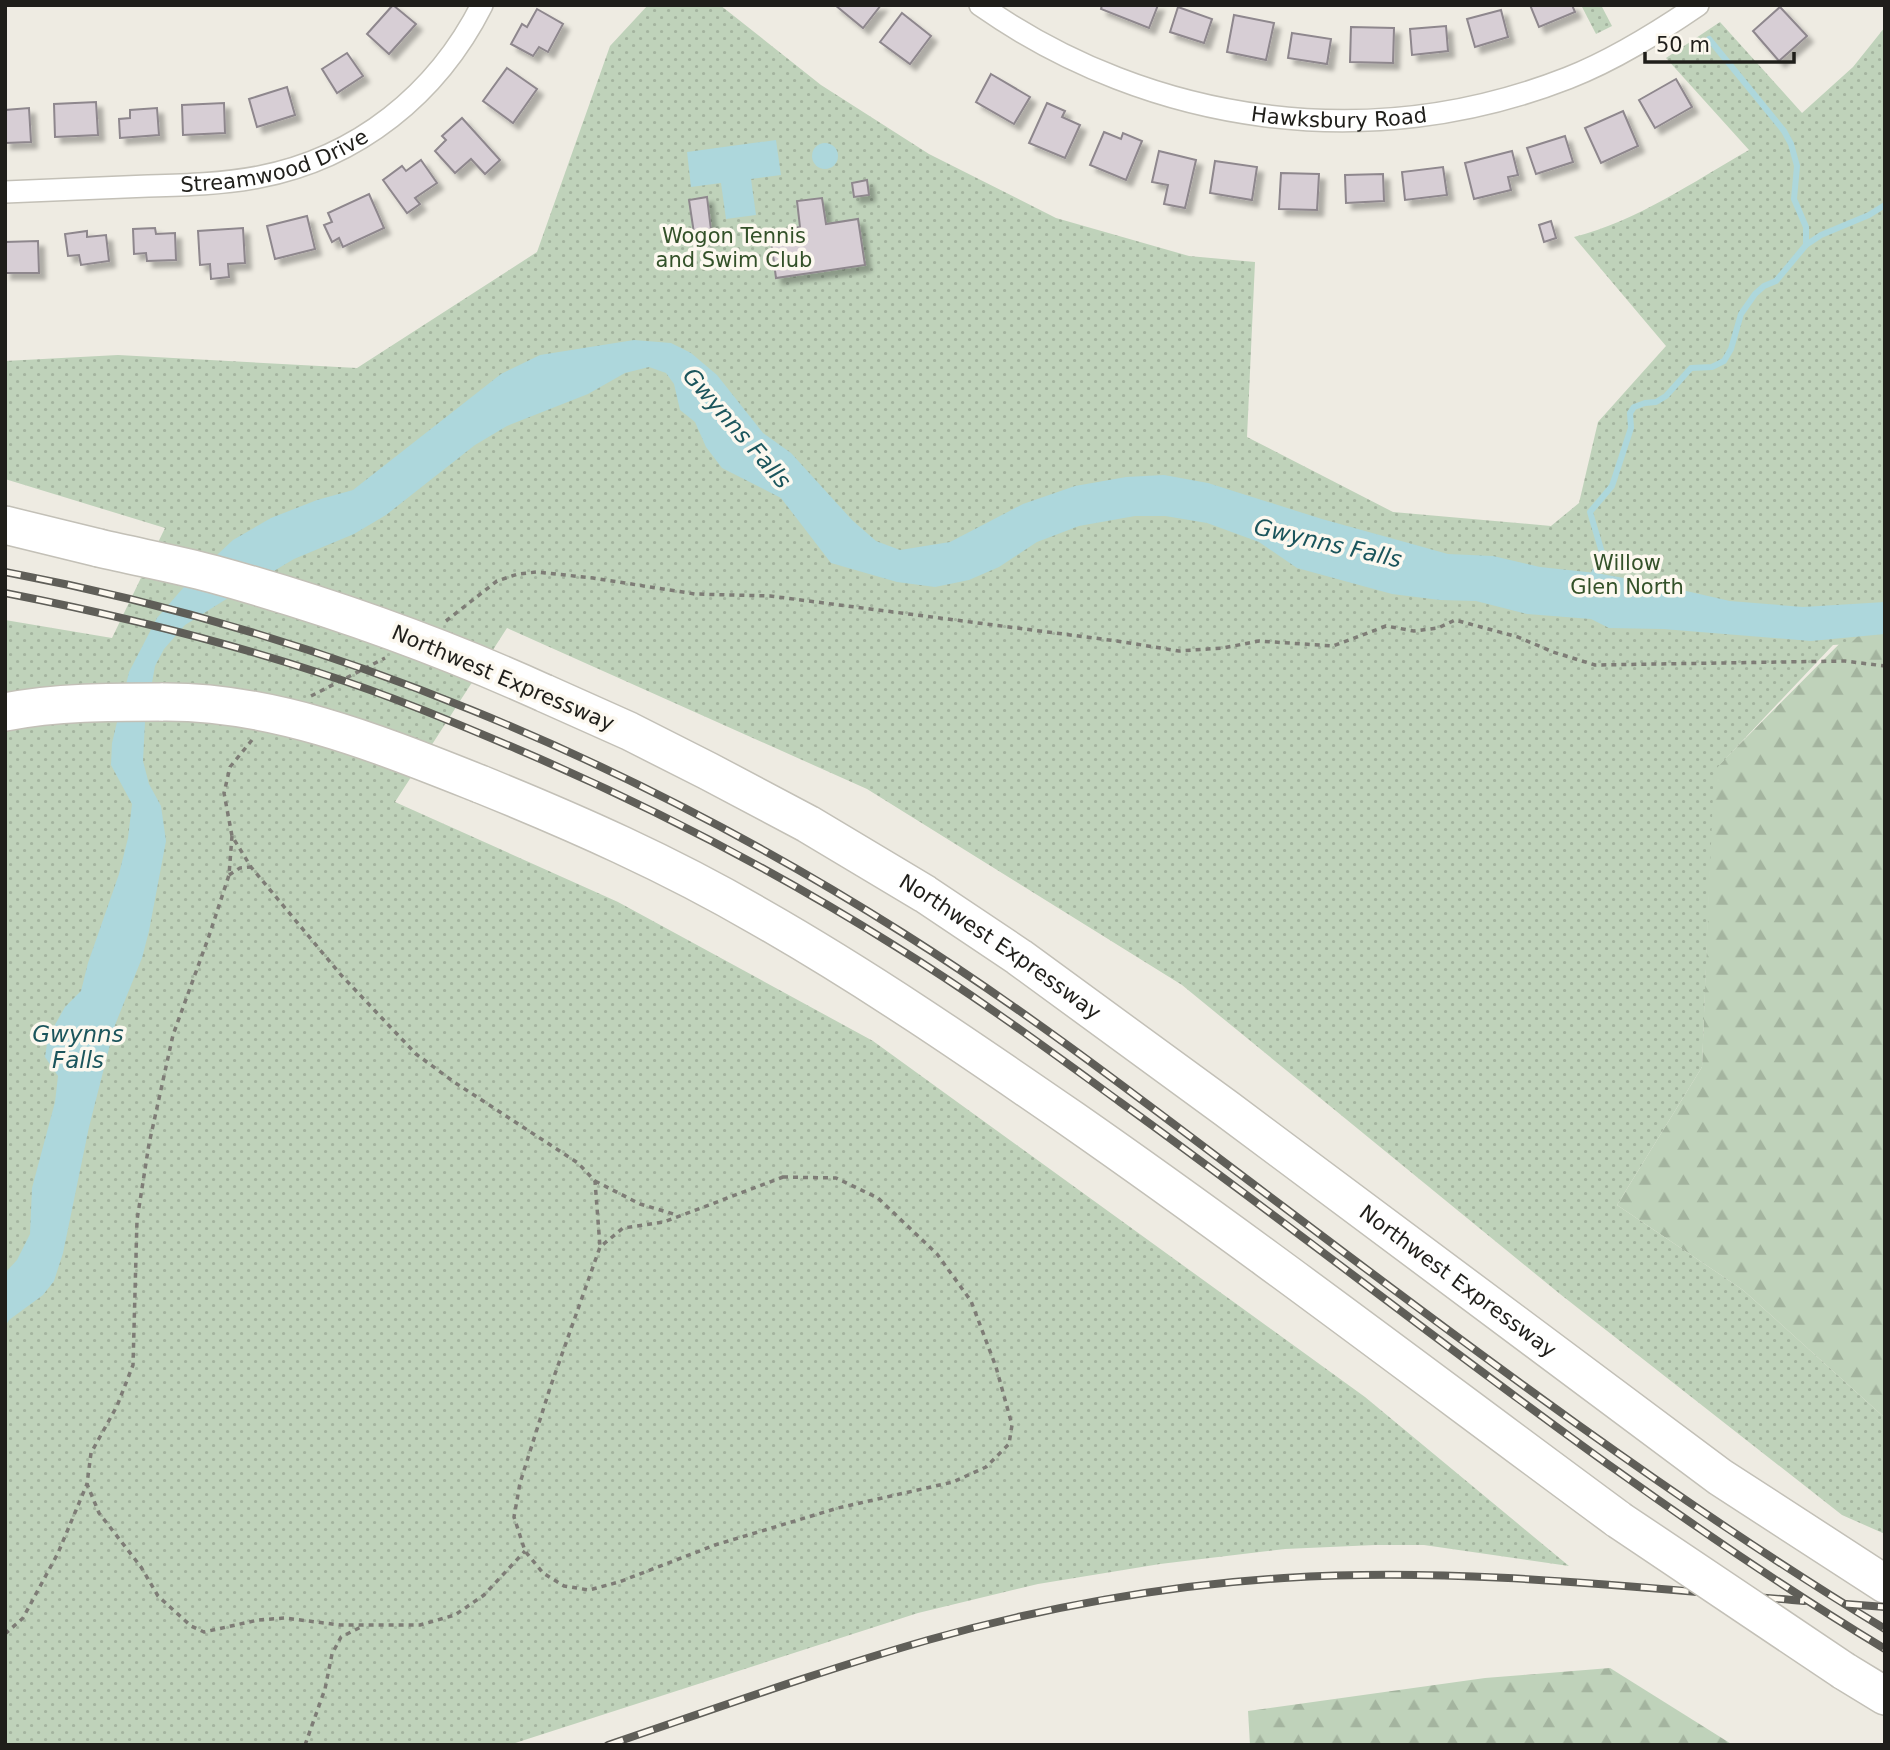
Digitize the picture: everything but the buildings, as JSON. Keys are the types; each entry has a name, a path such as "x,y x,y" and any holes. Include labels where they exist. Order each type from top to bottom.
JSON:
{"highway":[{"name":"Northwest Expressway","path":"5,525 212,574 337,612 492,669 629,731 808,824 925,894 1030,965 1720,1477 1885,1584"},
{"path":"5,712 93,702 181,702 259,711 334,730 481,784 582,825 756,914 872,983 958,1040 1169,1188 1619,1520 1885,1696"}],"street":[{"name":"Streamwood Drive","path":"5,192 211,184 260,177 301,166 340,149 377,128 408,104 443,68 462,42 482,5"},
{"name":"Hawksbury Road","path":"980,5 1045,47 1115,79 1189,103 1264,117 1339,121 1413,117 1468,108 1519,95 1569,77 1614,56 1661,30 1698,5"}],"path":[{"path":"443,622 497,581 518,574 537,572 695,594 770,596 1179,651 1223,648 1259,641 1333,646 1386,625 1414,631 1437,628 1455,620 1518,637 1553,652 1595,665 1845,661 1885,666"},
{"path":"308,697 385,658"},
{"path":"5,1634 23,1618 58,1553 87,1484 92,1453 117,1406 133,1365 136,1220 149,1144 173,1035 229,875 232,836 224,793 230,768 248,742 258,735"},
{"path":"232,836 251,867 341,975 416,1054 454,1083 578,1163 595,1181 640,1204 679,1216"},
{"path":"229,875 240,868 251,867"},
{"path":"595,1181 600,1247 550,1388 520,1483 514,1517 525,1551 543,1573 564,1586 589,1590 619,1582 715,1545 838,1508 953,1482 986,1468 1009,1444 1012,1425 996,1367 971,1301 937,1254 878,1199 836,1178 783,1177 664,1222 623,1228 600,1247"},
{"path":"87,1484 99,1513 141,1567 158,1596 191,1626 204,1632 258,1620 285,1618 340,1625 420,1625 455,1615 484,1595 525,1551"},
{"path":"305,1745 325,1689 332,1654 341,1637 365,1625"}],"green space":[{"path":"648,5 720,5 821,85 929,154 1056,218 1189,256 1255,262 1247,437 1393,512 1551,526 1579,503 1598,422 1666,346 1574,237 1642,211 1749,150 1666,58 1720,22 1802,113 1853,67 1885,27 1885,609 1850,644 1833,645 1714,771 1702,1067 1617,1205 1743,1290 1885,1418 1885,1534 1842,1515 1560,1294 1182,985 867,789 507,628 395,802 618,902 873,1041 1365,1397 1569,1566 1424,1545 1375,1545 1285,1549 1160,1564 1038,1584 918,1613 509,1745 5,1745 5,620 112,638 165,528 5,479 5,361 118,355 357,368 537,252 610,46"},
{"path":"1581,5 1601,5 1612,26 1596,34"},
{"path":"1885,598 1885,1418 1743,1290 1617,1205 1702,1067 1713,771"},
{"path":"1610,1668 1733,1745 1250,1745 1248,1711 1485,1678"}],"water":[{"path":"776,140 781,175 751,179 756,215 726,219 721,183 691,187 687,152"},
{"path":"825,143 834,147 838,156 834,165 825,169 816,165 812,156 816,147"},
{"name":"Gwynns Falls","path":"634,340 671,343 691,353 717,375 763,433 791,453 852,520 876,541 900,550 950,542 1023,504 1075,486 1126,477 1164,475 1208,483 1322,519 1448,554 1493,556 1540,567 1596,573 1730,601 1803,607 1885,602 1885,634 1811,641 1663,629 1609,628 1591,619 1527,614 1476,601 1392,594 1297,568 1259,542 1207,523 1165,516 1135,516 1079,526 1037,542 999,567 969,580 935,587 897,582 831,563 781,498 722,468 706,447 695,422 680,410 674,384 666,373 649,367 625,373 588,394 507,426 475,445 386,515 354,534 294,559 228,598 185,625 164,649 155,666 145,722 143,761 149,784 161,806 166,841 149,931 142,958 115,1025 89,1127 63,1253 54,1281 43,1295 9,1320 5,1327 5,1273 17,1260 30,1234 32,1188 55,1102 58,1076 45,1057 48,1037 65,1007 81,991 119,874 128,838 132,804 111,765 112,743 129,672 157,618 190,580 233,540 271,518 317,500 353,490 501,374 540,355"}],"waterway":[{"path":"1709,39 1784,131 1791,144 1797,166 1794,199 1806,227 1806,245"},
{"path":"1592,577 1603,556 1590,512 1612,486 1631,428 1630,413 1634,407 1656,402 1666,396 1691,368 1712,367 1724,361 1731,349 1741,314 1755,294 1776,281 1806,245 1821,235 1869,215 1885,205"}],"railway":[{"path":"5,572 124,598 242,629 357,667 471,710 582,758 692,812 799,870 903,933 1001,998 1580,1426 1730,1530 1885,1629"},
{"path":"5,593 205,639 348,682 517,749 614,793 757,865 924,964 1009,1022 1215,1171 1592,1453 1785,1586 1885,1649"},
{"path":"608,1745 847,1664 971,1628 1059,1608 1195,1586 1284,1578 1414,1575 1544,1580 1804,1601"},
{"path":"1846,1604 1885,1607"}],"park label":[{"name":"Wogon Tennis and Swim Club","path":"734,248"},
{"name":"Willow Glen North","path":"1627,575"}]}
